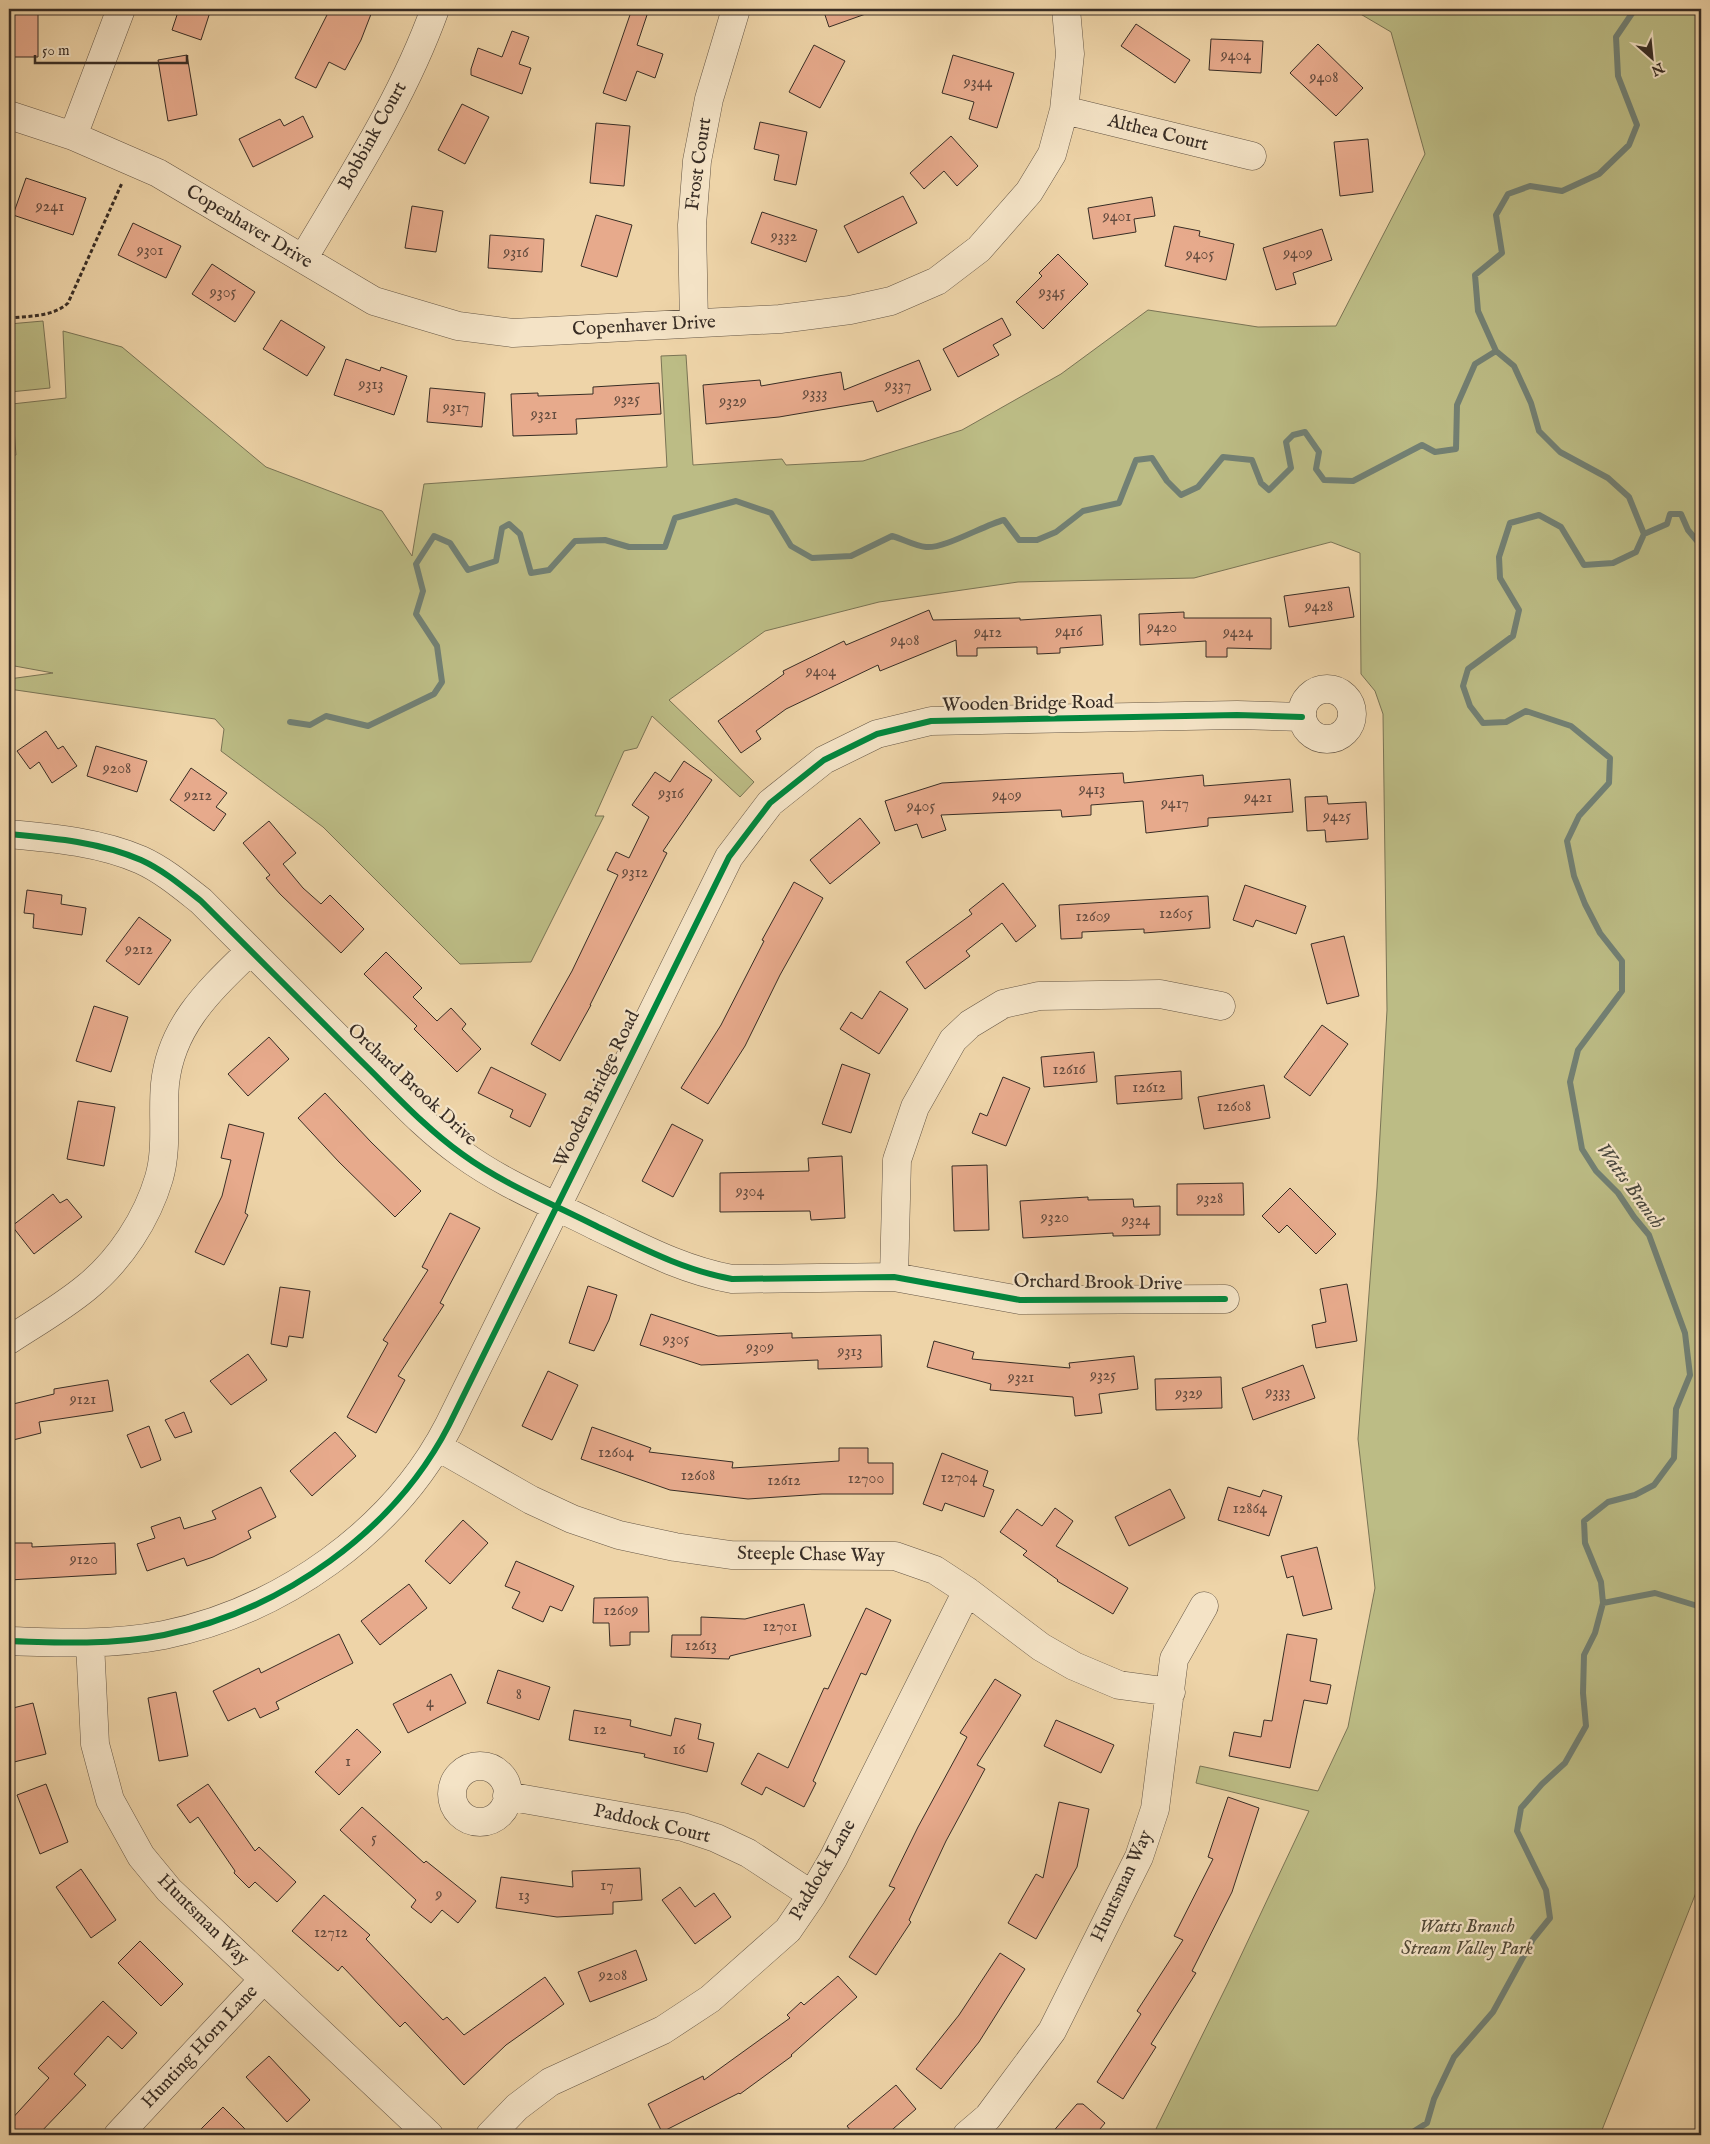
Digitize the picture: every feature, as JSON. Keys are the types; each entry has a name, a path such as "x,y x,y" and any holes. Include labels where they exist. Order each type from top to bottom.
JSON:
{"street":[{"path":"73,136 121,9"},
{"name":"Bobbink Court","path":"303,259 378,132 425,38 435,9"},
{"name":"Frost Court","path":"694,323 692,225 698,161 709,99 736,9"},
{"name":"Copenhaver Drive","path":"9,115 73,136 158,173 374,301 458,326 513,333 780,319 850,310 891,301 937,281 979,249 1029,192 1052,154 1064,110 1070,54 1066,9"},
{"name":"Althea Court","path":"1064,110 1252,156"},
{"name":"Wooden Bridge Road","path":"9,1641 90,1643 164,1635 246,1609 288,1588 331,1561 370,1528 396,1501 438,1447 729,857 770,803 824,760 877,734 931,721 1237,715 1302,717"},
{"name":"Orchard Brook Drive","path":"9,834 96,845 142,861 175,880 201,901 436,1133 462,1154 487,1170 657,1256 709,1275 753,1280 894,1277 1020,1300 1226,1300"},
{"path":"9,1340 87,1288 108,1267 126,1244 146,1211 160,1177 165,1132 165,1084 170,1058 181,1030 195,1008 250,950"},
{"path":"894,1277 897,1160 915,1107 953,1040 970,1024 1003,1004 1039,996 1160,994 1221,1006"},
{"name":"Steeple Chase Way","path":"438,1447 531,1500 572,1519 618,1535 675,1547 731,1555 895,1556 934,1570 967,1591 1041,1646 1074,1666 1119,1685 1170,1692"},
{"name":"Paddock Lane","path":"490,2135 517,2107 550,2082 663,2030 710,1999 788,1930 812,1895 833,1858 967,1591"},
{"name":"Huntsman Way","path":"967,2135 988,2117 1052,2031 1140,1857 1155,1809 1174,1659 1204,1606"},
{"name":"Huntsman Way","path":"90,1643 95,1744 110,1800 141,1856 158,1876 263,1980 429,2135"},
{"name":"Paddock Court","path":"507,1796 674,1825 716,1838 748,1852 812,1895"},
{"name":"Hunting Horn Lane","path":"118,2135 263,1980"}],"path":[{"path":"9,318 51,313 62,309 68,303 76,290 131,161"}],"green space":[{"name":"Watts Branch Stream Valley Park","path":"1352,9 1701,9 1701,1553 1698,1561 1701,1562 1701,1880 1600,2135 1153,2135 1229,1981 1309,1811 1196,1783 1200,1766 1318,1791 1348,1727 1375,1588 1358,1439 1377,1188 1387,1010 1383,714 1375,691 1361,674 1360,553 1331,542 1194,578 1018,582 879,602 765,631 669,700 754,782 740,797 652,716 637,748 624,751 595,816 604,816 531,962 460,964 323,827 221,751 224,729 215,719 9,689 9,679 53,673 9,665 9,456 16,455 12,404 66,398 63,331 122,347 266,467 382,511 412,556 424,484 667,467 661,356 686,355 693,465 782,459 786,465 863,461 962,430 1061,374 1148,310 1258,327 1336,326 1425,154 1391,32"},
{"path":"43,321 50,388 10,392 9,324"}],"building":[{"path":"9,9 38,9 38,57 9,57"},
{"path":"179,9 211,9 201,40 172,30"},
{"path":"330,9 373,9 361,40 345,70 329,62 316,88 295,78"},
{"path":"632,9 649,9 637,45 663,54 655,78 637,71 626,101 603,93"},
{"path":"823,9 874,9 874,11 829,27"},
{"path":"1136,24 1190,60 1175,83 1121,46"},
{"path":"512,31 529,37 519,64 531,68 522,94 471,75 471,69 478,48 502,57"},
{"path":"1211,39 1263,41 1261,73 1209,70"},
{"path":"1318,44 1363,88 1336,116 1290,73"},
{"path":"814,45 845,61 820,108 789,92"},
{"path":"187,55 197,115 168,121 158,60"},
{"path":"953,55 1014,73 997,128 969,119 974,102 942,93"},
{"path":"462,104 489,117 465,164 438,150"},
{"path":"303,116 313,137 253,167 239,139 280,119 284,126"},
{"path":"760,122 807,132 796,185 774,180 779,155 754,149"},
{"path":"596,123 630,126 624,186 590,183"},
{"path":"951,136 978,166 957,186 944,171 924,189 910,173"},
{"path":"1368,139 1373,192 1340,196 1334,142"},
{"path":"26,178 86,198 73,235 13,215"},
{"path":"903,196 917,223 858,253 844,226"},
{"path":"1152,197 1155,216 1134,219 1136,232 1093,239 1088,208"},
{"path":"412,206 443,211 436,252 405,248"},
{"path":"762,212 817,230 806,262 751,243"},
{"path":"596,215 632,225 617,277 581,266"},
{"path":"133,223 181,246 166,278 118,255"},
{"path":"1174,226 1200,231 1199,236 1234,244 1226,280 1165,266"},
{"path":"1322,229 1332,260 1293,273 1296,284 1276,290 1263,248"},
{"path":"490,235 544,239 542,272 488,268"},
{"path":"1058,254 1088,284 1043,329 1016,302 1042,276 1039,273"},
{"path":"212,264 255,292 235,322 192,294"},
{"path":"1002,318 1011,335 993,345 999,355 958,377 943,349"},
{"path":"281,320 325,347 307,376 263,349"},
{"path":"346,359 380,371 381,367 407,376 394,415 334,395"},
{"path":"919,360 931,390 877,412 873,401 779,417 706,424 703,385 760,380 761,386 841,372 844,390"},
{"path":"659,383 661,414 576,419 577,434 513,436 511,394 538,393 538,396 593,394 593,387"},
{"path":"430,388 485,393 482,427 427,422"},
{"path":"1349,587 1354,617 1289,627 1284,596"},
{"path":"929,610 933,620 1020,618 1020,620 1101,615 1103,645 1060,648 1060,653 1037,654 1037,647 977,648 977,656 957,656 956,640 880,671 878,665 786,709 756,731 761,739 741,753 718,721 784,674 783,671 844,641 846,645"},
{"path":"1184,612 1184,618 1271,618 1271,649 1227,648 1227,657 1206,657 1206,641 1140,645 1139,614"},
{"path":"46,731 58,749 63,746 77,766 52,783 39,762 30,769 17,751"},
{"path":"96,746 147,761 137,792 87,776"},
{"path":"684,761 712,780 663,851 667,853 591,1005 560,1061 531,1044 572,971 618,875 607,870 616,852 629,858 649,817 632,805 655,772 670,782"},
{"path":"191,768 227,793 216,807 226,814 214,831 170,800"},
{"path":"1123,773 1124,783 1203,775 1204,786 1290,779 1293,812 1208,818 1208,826 1146,833 1143,801 1091,805 1091,815 1062,817 1061,810 941,815 946,830 922,838 917,824 895,831 885,801 942,783"},
{"path":"1327,796 1328,804 1366,802 1368,839 1326,842 1325,830 1307,831 1305,797"},
{"path":"860,818 880,843 830,884 810,860"},
{"path":"269,821 296,853 283,864 303,888 321,904 330,895 364,929 341,953 280,894 266,878 270,875 243,843"},
{"path":"794,882 823,898 780,975 745,1046 708,1104 681,1088 721,1025 764,941 762,940"},
{"path":"1003,883 1036,926 1016,942 1002,923 966,951 970,956 925,989 906,962 972,914 969,910"},
{"path":"1245,885 1306,906 1296,934 1256,920 1253,927 1233,920"},
{"path":"27,890 62,895 61,904 86,908 82,935 33,928 34,914 24,913"},
{"path":"1208,896 1210,928 1144,933 1144,929 1082,932 1082,938 1061,939 1059,905"},
{"path":"139,917 171,940 139,985 106,961"},
{"path":"1344,936 1359,996 1327,1004 1311,944"},
{"path":"386,952 422,988 413,997 437,1021 451,1008 466,1024 462,1029 481,1049 457,1072 414,1029 417,1026 364,974"},
{"path":"880,991 908,1009 879,1054 840,1029 851,1012 862,1019"},
{"path":"94,1006 128,1017 111,1072 76,1061"},
{"path":"1322,1025 1348,1044 1310,1096 1284,1077"},
{"path":"269,1037 289,1059 248,1096 228,1074"},
{"path":"1094,1052 1097,1082 1044,1087 1041,1057"},
{"path":"842,1064 870,1074 851,1133 822,1124"},
{"path":"491,1067 546,1094 530,1127 510,1117 513,1110 478,1093"},
{"path":"1181,1071 1182,1099 1117,1104 1115,1076"},
{"path":"1003,1077 1030,1088 1006,1146 972,1133 980,1113 987,1116"},
{"path":"1264,1085 1270,1118 1204,1129 1198,1097"},
{"path":"325,1093 421,1191 395,1217 339,1162 298,1118"},
{"path":"78,1101 115,1107 104,1166 67,1159"},
{"path":"229,1124 264,1133 245,1213 248,1215 224,1265 195,1252 222,1196 231,1160 221,1158"},
{"path":"672,1124 703,1140 673,1197 642,1181"},
{"path":"842,1156 845,1218 811,1220 810,1211 720,1212 720,1173 809,1171 808,1158"},
{"path":"987,1165 989,1230 954,1231 952,1166"},
{"path":"1243,1183 1244,1215 1177,1215 1177,1184"},
{"path":"1290,1188 1336,1234 1316,1254 1287,1225 1279,1233 1262,1216"},
{"path":"53,1194 60,1203 67,1199 82,1217 34,1254 12,1226"},
{"path":"1088,1197 1088,1200 1133,1199 1134,1207 1160,1206 1160,1235 1113,1236 1113,1233 1023,1238 1020,1201"},
{"path":"450,1213 480,1228 440,1303 444,1305 398,1376 405,1380 376,1433 347,1417 388,1343 383,1340 428,1270 422,1267"},
{"path":"1347,1284 1357,1341 1316,1348 1312,1325 1326,1322 1320,1289"},
{"path":"588,1286 617,1295 609,1320 594,1351 569,1343"},
{"path":"280,1287 310,1291 303,1338 289,1336 287,1347 271,1344"},
{"path":"651,1314 718,1336 792,1333 792,1338 881,1335 882,1367 818,1369 818,1360 701,1365 640,1345"},
{"path":"934,1341 974,1352 972,1359 1070,1368 1069,1363 1134,1356 1138,1389 1099,1394 1102,1413 1075,1416 1073,1397 990,1390 991,1384 927,1367"},
{"path":"248,1354 267,1380 231,1405 210,1381"},
{"path":"1303,1365 1315,1398 1253,1420 1242,1388"},
{"path":"548,1371 578,1385 552,1440 522,1426"},
{"path":"1221,1377 1222,1408 1156,1410 1155,1379"},
{"path":"108,1380 113,1411 39,1422 41,1433 9,1441 9,1405 54,1394 54,1389"},
{"path":"184,1412 192,1432 175,1438 165,1420"},
{"path":"149,1426 161,1460 141,1468 127,1435"},
{"path":"592,1427 651,1448 649,1452 733,1462 732,1468 839,1461 839,1448 868,1448 868,1463 893,1463 893,1494 822,1494 748,1499 670,1490 581,1459"},
{"path":"335,1432 356,1456 312,1496 290,1471"},
{"path":"942,1453 988,1471 983,1486 994,1490 984,1517 945,1503 942,1511 923,1504"},
{"path":"261,1487 276,1517 248,1531 251,1538 213,1557 187,1566 184,1558 147,1571 137,1544 155,1538 151,1527 180,1517 184,1529 216,1519 212,1511"},
{"path":"1228,1487 1260,1497 1263,1490 1282,1496 1269,1536 1218,1520"},
{"path":"1170,1489 1185,1518 1129,1546 1115,1517"},
{"path":"1055,1508 1073,1521 1056,1546 1128,1588 1113,1614 1057,1581 1023,1555 1027,1551 1000,1532 1017,1509 1042,1526"},
{"path":"463,1520 488,1543 450,1584 425,1561"},
{"path":"9,1543 32,1543 32,1547 115,1543 116,1574 9,1580"},
{"path":"1317,1547 1332,1609 1303,1616 1293,1576 1287,1578 1281,1556"},
{"path":"516,1561 574,1586 562,1611 550,1606 543,1622 512,1608 520,1592 505,1586"},
{"path":"409,1584 427,1608 380,1645 361,1621"},
{"path":"648,1597 649,1632 630,1632 630,1645 610,1646 609,1623 593,1623 594,1598"},
{"path":"804,1604 811,1636 730,1656 729,1659 671,1657 672,1635 701,1635 701,1617 745,1619"},
{"path":"866,1608 891,1620 866,1675 861,1673 813,1781 816,1783 804,1807 766,1787 762,1795 741,1784 758,1753 788,1768 824,1688 828,1689"},
{"path":"339,1634 353,1663 276,1702 279,1709 260,1718 255,1708 228,1721 213,1691 259,1668 261,1673"},
{"path":"1287,1634 1317,1639 1310,1681 1331,1685 1327,1704 1304,1700 1290,1768 1229,1756 1234,1732 1261,1737 1264,1720 1272,1721"},
{"path":"498,1670 550,1687 539,1720 487,1703"},
{"path":"451,1674 466,1703 408,1733 393,1704"},
{"path":"995,1679 1021,1695 977,1765 985,1769 946,1841 909,1920 911,1922 876,1975 849,1957 895,1888 889,1886 918,1827 967,1737 960,1733"},
{"path":"176,1692 188,1756 159,1761 148,1698"},
{"path":"33,1703 46,1754 14,1762 9,1742 9,1709"},
{"path":"574,1710 631,1720 630,1726 671,1736 675,1718 701,1724 698,1739 714,1743 707,1772 644,1757 645,1754 569,1740"},
{"path":"1056,1720 1114,1745 1101,1773 1044,1746"},
{"path":"357,1729 381,1752 339,1795 315,1772"},
{"path":"46,1784 68,1842 40,1854 17,1795"},
{"path":"208,1784 255,1851 259,1847 296,1882 277,1902 255,1882 249,1888 234,1873 235,1871 198,1817 190,1823 177,1805"},
{"path":"1228,1797 1259,1808 1232,1892 1192,1971 1196,1973 1151,2044 1156,2047 1123,2099 1097,2082 1141,2014 1137,2011 1183,1940 1174,1936 1213,1859 1208,1857"},
{"path":"1059,1802 1089,1809 1077,1867 1036,1939 1008,1923 1036,1874 1043,1878"},
{"path":"362,1807 424,1863 426,1861 476,1901 458,1923 442,1910 431,1923 411,1907 416,1900 340,1830"},
{"path":"640,1868 642,1900 613,1902 613,1914 557,1917 496,1908 501,1877 573,1887 572,1871"},
{"path":"81,1869 116,1920 91,1938 56,1887"},
{"path":"680,1887 695,1907 714,1893 731,1917 695,1944 662,1900"},
{"path":"324,1895 370,1935 366,1939 443,2020 447,2017 464,2035 545,1977 564,2004 506,2045 464,2085 405,2022 400,2027 342,1966 338,1971 292,1931"},
{"path":"140,1941 183,1984 161,2006 118,1963"},
{"path":"636,1950 647,1980 590,2002 578,1972"},
{"path":"1000,1953 1025,1969 979,2042 941,2089 916,2069 959,2015"},
{"path":"838,1976 857,1997 792,2056 740,2094 662,2132 648,2104 703,2076 704,2080 790,2018 787,2015 801,2002 804,2005"},
{"path":"103,2001 137,2033 122,2049 108,2036 74,2074 86,2085 38,2135 9,2135 9,2122 49,2078 38,2068"},
{"path":"269,2056 310,2100 287,2122 246,2077"},
{"path":"896,2085 916,2109 886,2135 854,2135 847,2126"},
{"path":"1077,2104 1083,2104 1105,2123 1095,2135 1050,2135"},
{"path":"223,2107 251,2135 195,2135"}],"waterway":[{"name":"Watts Branch","path":"1408,2135 1427,2123 1434,2099 1454,2057 1493,2012 1533,1939 1550,1918 1546,1890 1517,1831 1521,1808 1542,1784 1565,1763 1586,1726 1583,1693 1584,1655 1595,1633 1603,1603 1601,1582 1585,1543 1584,1521 1608,1502 1635,1495 1654,1485 1674,1458 1676,1409 1690,1375 1685,1333 1649,1235 1618,1193 1596,1171 1582,1149 1570,1082 1578,1050 1622,991 1622,961 1600,933 1585,904 1574,876 1567,841 1579,816 1609,783 1610,758 1571,726 1526,711 1506,722 1483,723 1470,706 1463,686 1468,669 1513,636 1519,610 1500,578 1499,557 1510,523 1539,515 1561,527 1584,565 1613,563 1636,552 1644,534 1629,497 1608,478 1560,452 1539,431 1531,403 1514,366 1496,351 1478,311 1475,275 1502,253 1496,215 1508,194 1530,186 1562,191 1599,174 1629,145 1637,125 1618,76 1616,37 1635,9"},
{"path":"290,722 310,725 326,716 368,726 434,694 442,682 437,646 416,614 423,591 416,564 434,536 450,543 468,570 496,561 502,528 509,524 520,534 531,573 549,570 575,541 605,540 629,547 665,547 675,518 736,501 771,513 791,546 812,558 851,556 892,536 913,544 934,547 1004,520 1019,540 1037,540 1056,532 1083,511 1119,503 1136,460 1152,458 1167,481 1181,495 1198,487 1223,457 1252,460 1261,483 1269,490 1291,468 1286,442 1293,435 1305,432 1319,452 1316,469 1324,480 1353,481 1422,445 1435,452 1456,449 1457,405 1475,364 1496,351"},
{"path":"1644,534 1667,524 1670,514 1681,514 1688,530 1698,542 1701,541"},
{"path":"1603,1603 1655,1593 1701,1607"}],"cycle path":[{"path":"9,1641 106,1642 164,1635 208,1623 250,1607 291,1586 330,1561 366,1532 398,1500 426,1464 449,1425 729,857 770,803 824,760 877,734 931,721 1237,715 1302,717"},
{"path":"9,834 59,839 93,845 141,860 165,873 201,901 409,1108 462,1154 494,1175 546,1202 631,1243 680,1264 732,1279 894,1277 1020,1300 1225,1299"}]}
